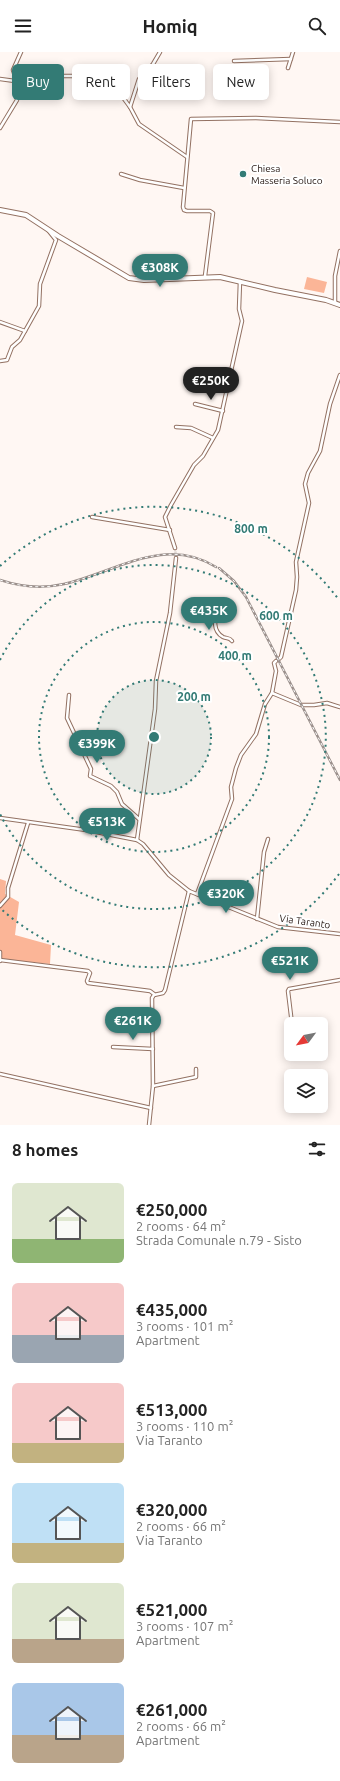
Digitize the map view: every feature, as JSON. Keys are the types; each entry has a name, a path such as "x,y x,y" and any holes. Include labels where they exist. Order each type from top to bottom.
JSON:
{"main road":[{"path":"0,210 26,215 48,230 129,278 144,280 220,276 340,305"}],"street":[{"path":"16,64 21,52"},
{"path":"130,107 139,79 153,64 160,52"},
{"path":"288,68 293,52"},
{"path":"234,61 290,59"},
{"path":"64,76 82,78 94,77 116,88 130,107 139,124 187,157"},
{"path":"0,79 12,81"},
{"path":"0,128 17,100"},
{"path":"205,276 213,213 210,211 184,210 183,207 190,122 192,118 256,118 340,122"},
{"path":"120,174 140,180 184,188"},
{"path":"0,361 7,360 12,346 15,342 20,340 39,306 40,284 56,240 48,230"},
{"path":"335,303 335,276 340,250"},
{"path":"175,548 170,530 165,520 194,465 203,456 220,426 242,321 239,309 240,280"},
{"path":"0,322 25,331"},
{"path":"279,659 281,657 296,590 298,577 296,562 309,503 305,484 308,473 320,451 330,404 340,375"},
{"path":"195,404 223,411"},
{"path":"176,427 191,428 213,438"},
{"path":"92,517 170,530"},
{"path":"0,818 80,829 137,840 154,709 156,681 170,613 176,558"},
{"path":"217,609 214,622 216,629 222,636 232,641"},
{"path":"197,894 232,799 231,787 236,768 241,755 256,734 265,704 272,693 276,671 274,663 276,660"},
{"path":"272,693 301,705 327,703 340,707"},
{"path":"69,694 67,718 91,769 90,776 111,786 117,792 122,804 140,819"},
{"path":"0,906 8,897 8,888 28,823"},
{"path":"257,919 264,852 268,838"},
{"name":"Via Taranto","path":"137,840 143,844 175,881 188,891 278,926 340,934"},
{"path":"0,952 0,961 88,971 90,973 87,981 88,983 150,991 154,994 163,993 165,990 188,891"},
{"path":"291,1017 289,989 340,980"},
{"path":"149,1125 153,1086 152,998 154,994"},
{"path":"113,1047 153,1049"},
{"path":"153,1086 196,1077 196,1069"},
{"path":"0,1074 151,1108"}],"shaded area":[{"path":"307,277 327,282 324,293 304,289"},
{"path":"0,879 6,881 5,894 19,902 15,935 51,945 50,964 0,959"}],"tunnel":[{"path":"175,548 176,558"}],"railway":[{"path":"0,580 32,586 56,586 83,579 140,559 159,555 178,554 197,558 216,567"},
{"path":"219,568 234,581 246,597 340,780"}],"place":[{"name":"Chiesa Masseria Soluco","path":"243,174"}]}
